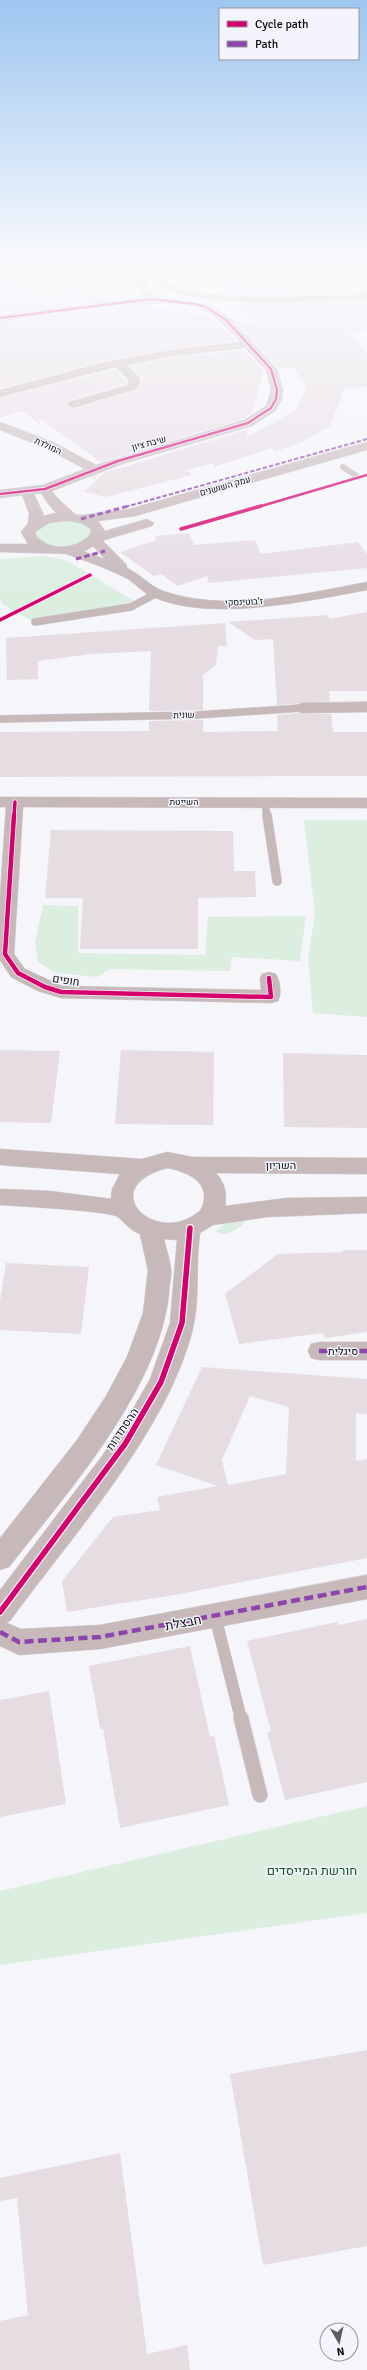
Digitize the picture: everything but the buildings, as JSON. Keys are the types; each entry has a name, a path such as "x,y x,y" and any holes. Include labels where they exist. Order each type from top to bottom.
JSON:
{"street":[{"path":"0,394 64,376"},
{"path":"72,404 132,387 134,384 134,378 132,376"},
{"name":"שיבת ציון","path":"0,494 27,493 45,489 135,455 228,430 248,423 266,412 276,399 276,380 274,376"},
{"name":"המולדת","path":"0,426 49,444 95,470"},
{"name":"עמק השושנים","path":"33,525 50,518 75,518 130,513 367,446"},
{"path":"328,471 367,460"},
{"path":"45,489 55,505 75,518 97,528 95,539"},
{"path":"27,493 36,513 33,525 28,532 30,540 35,544 48,549"},
{"path":"0,548 69,550 84,546 95,539 161,519"},
{"path":"12,532 33,525"},
{"name":"ז'בוטינסקי","path":"95,539 127,573"},
{"name":"ז'בוטינסקי","path":"69,550 127,573 157,593 197,602 234,603 367,586"},
{"name":"שונית","path":"302,708 367,708"},
{"name":"השייטת","path":"8,802 367,803"},
{"name":"חופים","path":"8,802 5,954 18,973 45,987 61,992 271,997 270,978"},
{"path":"0,1157 140,1167"},
{"path":"198,1223 215,1202 216,1193 210,1177 194,1165 181,1161 167,1160 153,1162 140,1167 133,1173 123,1186 122,1202 124,1210 140,1225 150,1229 177,1231 198,1223 247,1209 292,1205 367,1205"},
{"name":"השריון","path":"194,1165 367,1166"},
{"path":"0,1197 50,1199 124,1210"},
{"name":"ההסתדרות","path":"0,1612 120,1451 151,1405 168,1370 182,1324 187,1242 198,1223"},
{"name":"ההסתדרות","path":"0,1558 101,1426 122,1394 138,1362 157,1304 159,1289 159,1257 156,1242 150,1229"},
{"name":"סיגלית","path":"319,1351 367,1351"},
{"name":"חבצלת","path":"0,1632 19,1642 51,1642 100,1637 367,1587"}],"lane":[{"path":"343,467 358,477"},
{"path":"35,622 131,607 157,593"},
{"name":"שונית","path":"0,719 197,715 302,708"},
{"path":"265,802 277,881"},
{"path":"215,1616 260,1794"}],"green space":[{"path":"68,520 80,522 88,528 91,535 86,541 72,546 57,546 36,539 35,532 38,528 46,524"},
{"path":"43,556 66,560 137,603 32,621 2,604 0,600 0,559"},
{"path":"304,820 367,820 367,1017 313,1013 308,958 315,914"},
{"path":"43,905 78,906 78,953 205,955 208,917 306,916 300,961 232,957 230,971 109,969 98,977 56,973 38,962 35,943"},
{"path":"235,1215 250,1217 234,1231 224,1234 216,1231"},
{"name":"חורשת המייסדים","path":"367,1806 367,1913 0,1965 0,1891"}],"marked path":[{"path":"81,519 367,439"},
{"path":"76,559 105,551"},
{"path":"319,1351 367,1351"},
{"path":"0,1632 19,1642 100,1637 367,1587"}],"cycle path":[{"path":"0,494 45,489 118,461 248,423 271,408 276,399 277,390 273,376"},
{"path":"181,529 367,475"},
{"path":"0,620 90,575"},
{"path":"15,802 5,954 18,973 45,987 61,992 271,997 269,978"},
{"path":"0,1612 111,1464 138,1424 161,1382 171,1359 182,1323 185,1296 186,1255 190,1228"}]}
